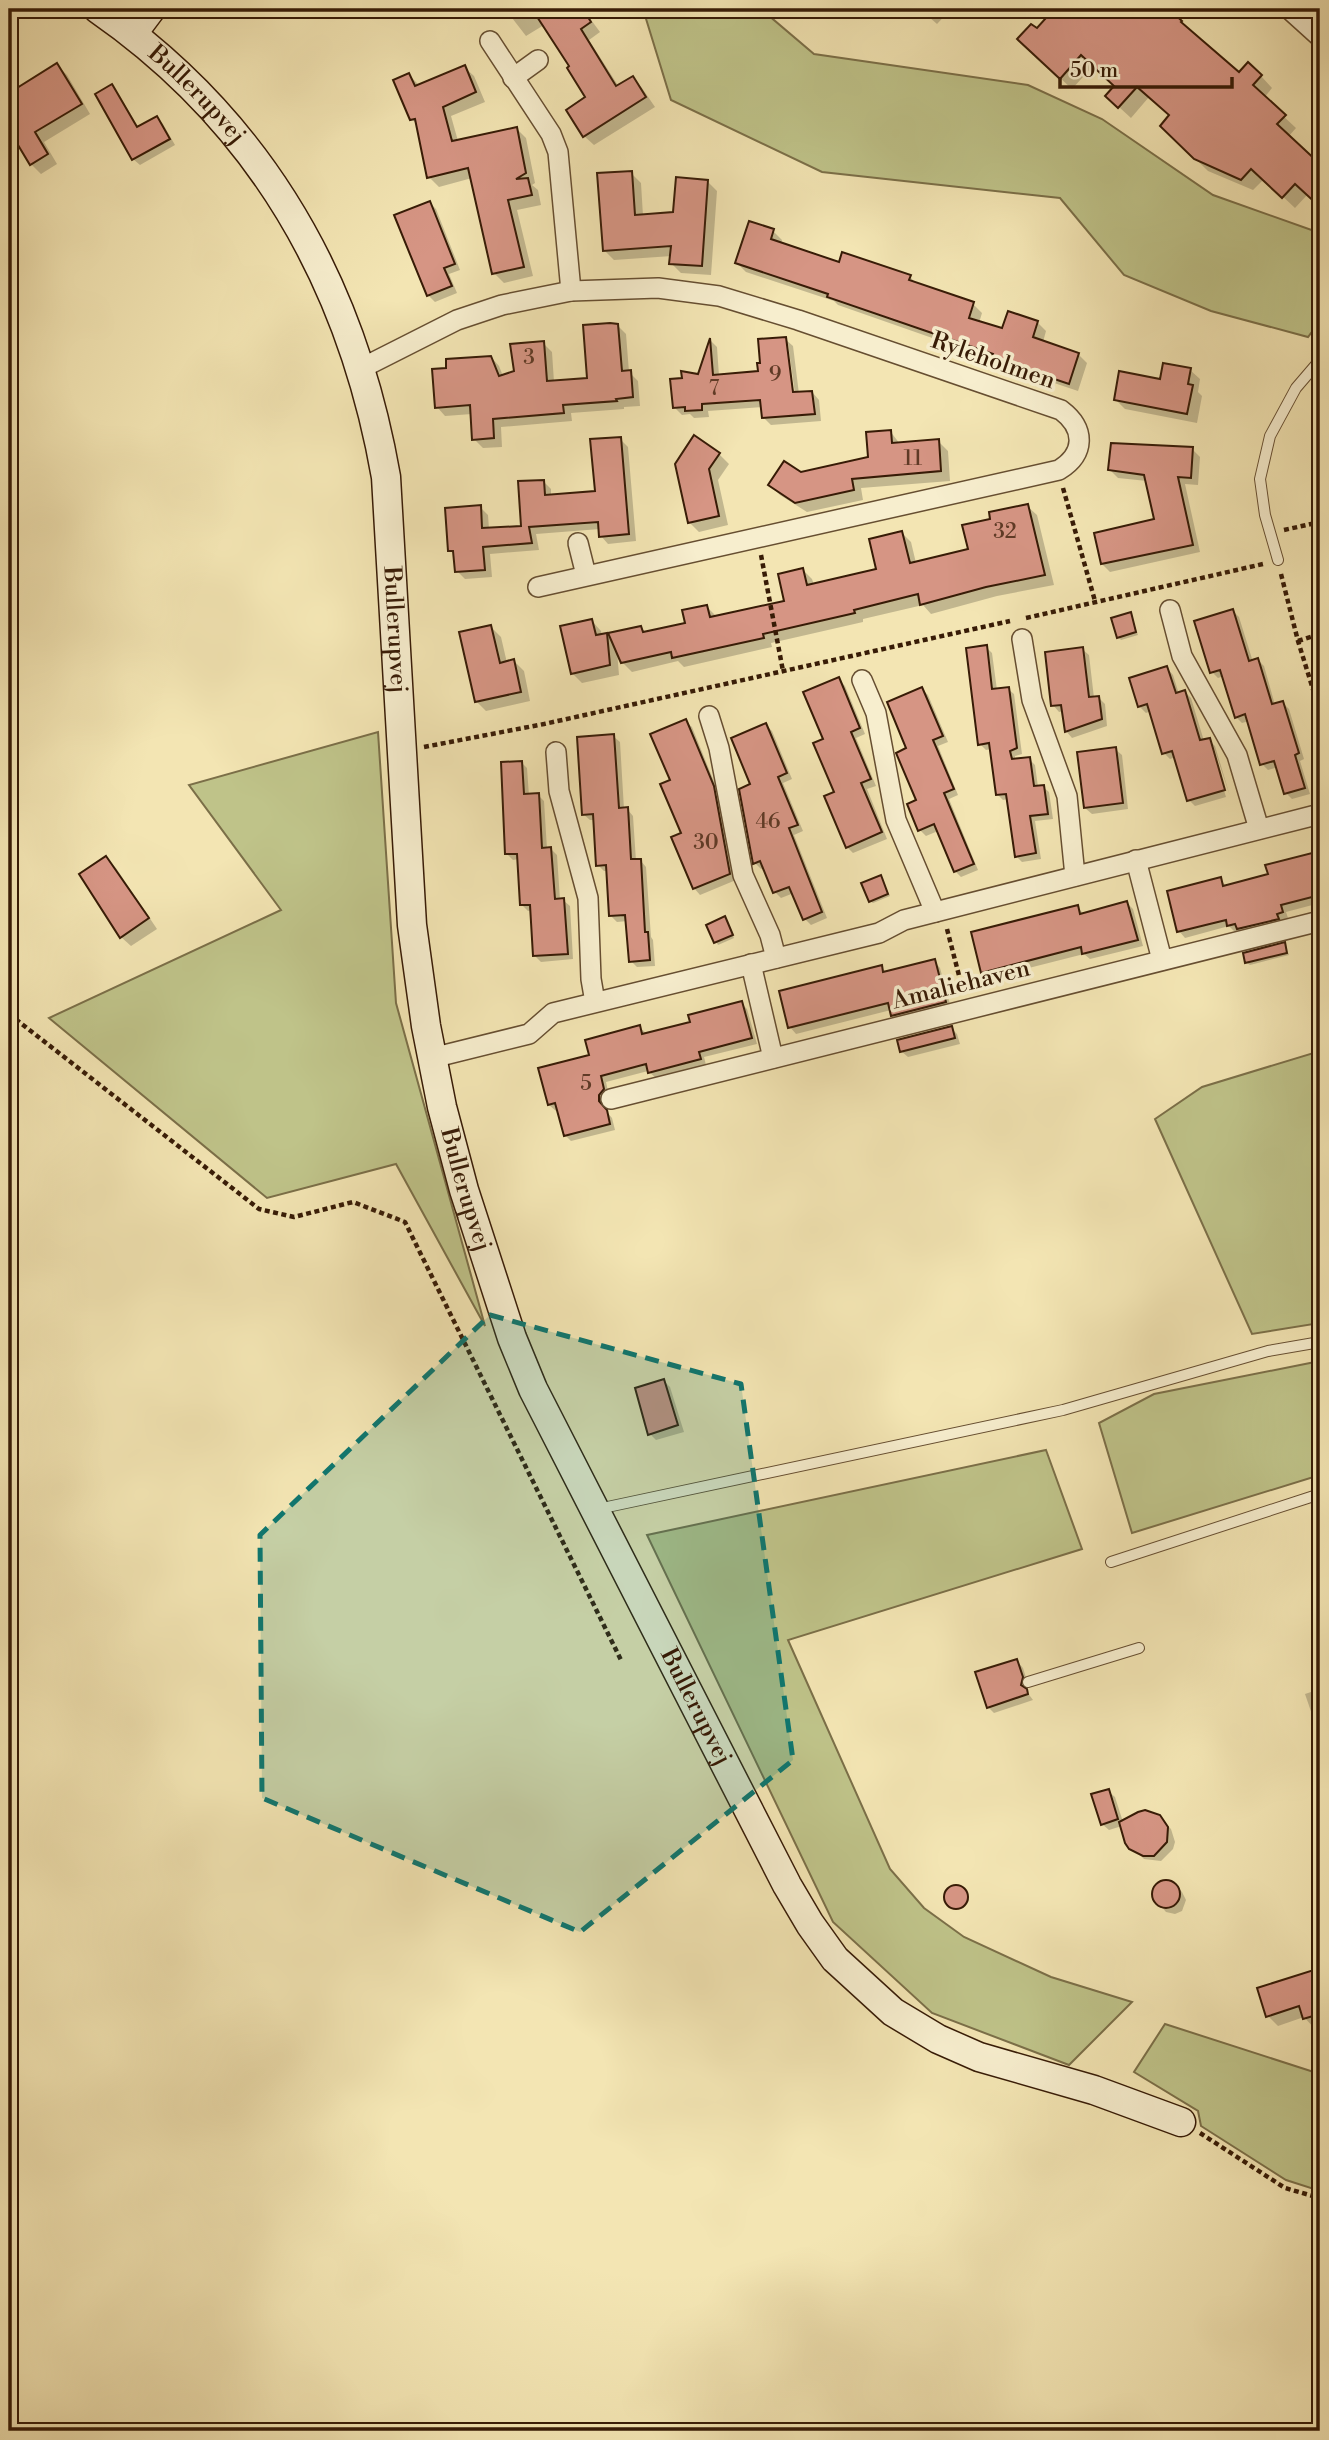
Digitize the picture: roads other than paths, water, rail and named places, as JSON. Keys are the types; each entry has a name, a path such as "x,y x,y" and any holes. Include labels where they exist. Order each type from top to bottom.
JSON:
{"street":[{"name":"Bullerupvej","path":"98,9 177,70 217,111 259,163 321,265 362,368 377,425 386,477 412,925 432,1058 464,1190 512,1338 533,1389 787,1885 835,1959 893,2012 938,2039 979,2057 1094,2090 1181,2122"},
{"name":"Bullerupvej","path":"132,33 151,9"},
{"path":"1295,11 1320,37"},
{"path":"490,41 551,134 558,152 571,290"},
{"path":"513,78 538,60"},
{"name":"Ryleholmen","path":"362,368 457,320 502,305 571,290 658,288 719,296 798,320 1061,410 1071,418 1077,428 1080,441 1076,453 1069,463 1059,470 586,575"},
{"path":"538,587 586,575 578,543"},
{"path":"1170,610 1182,656 1237,755 1259,828"},
{"path":"1023,639 1032,700 1067,796 1075,876"},
{"path":"862,680 876,713 896,820 939,912"},
{"path":"709,716 719,748 743,875 770,935 776,958"},
{"path":"556,752 559,791 588,898 591,979 595,1002"},
{"path":"432,1058 529,1034 553,1013 879,933 904,920 1320,814"},
{"path":"1136,860 1161,960"},
{"name":"Amaliehaven","path":"611,1099 1320,921"},
{"path":"751,964 773,1058"}],"lane":[{"path":"1278,560 1265,515 1260,479 1270,436 1296,388 1320,360"},
{"path":"595,1510 1063,1410 1268,1351 1320,1342"},
{"path":"1111,1562 1320,1494"},
{"path":"1028,1682 1139,1648"}]}
